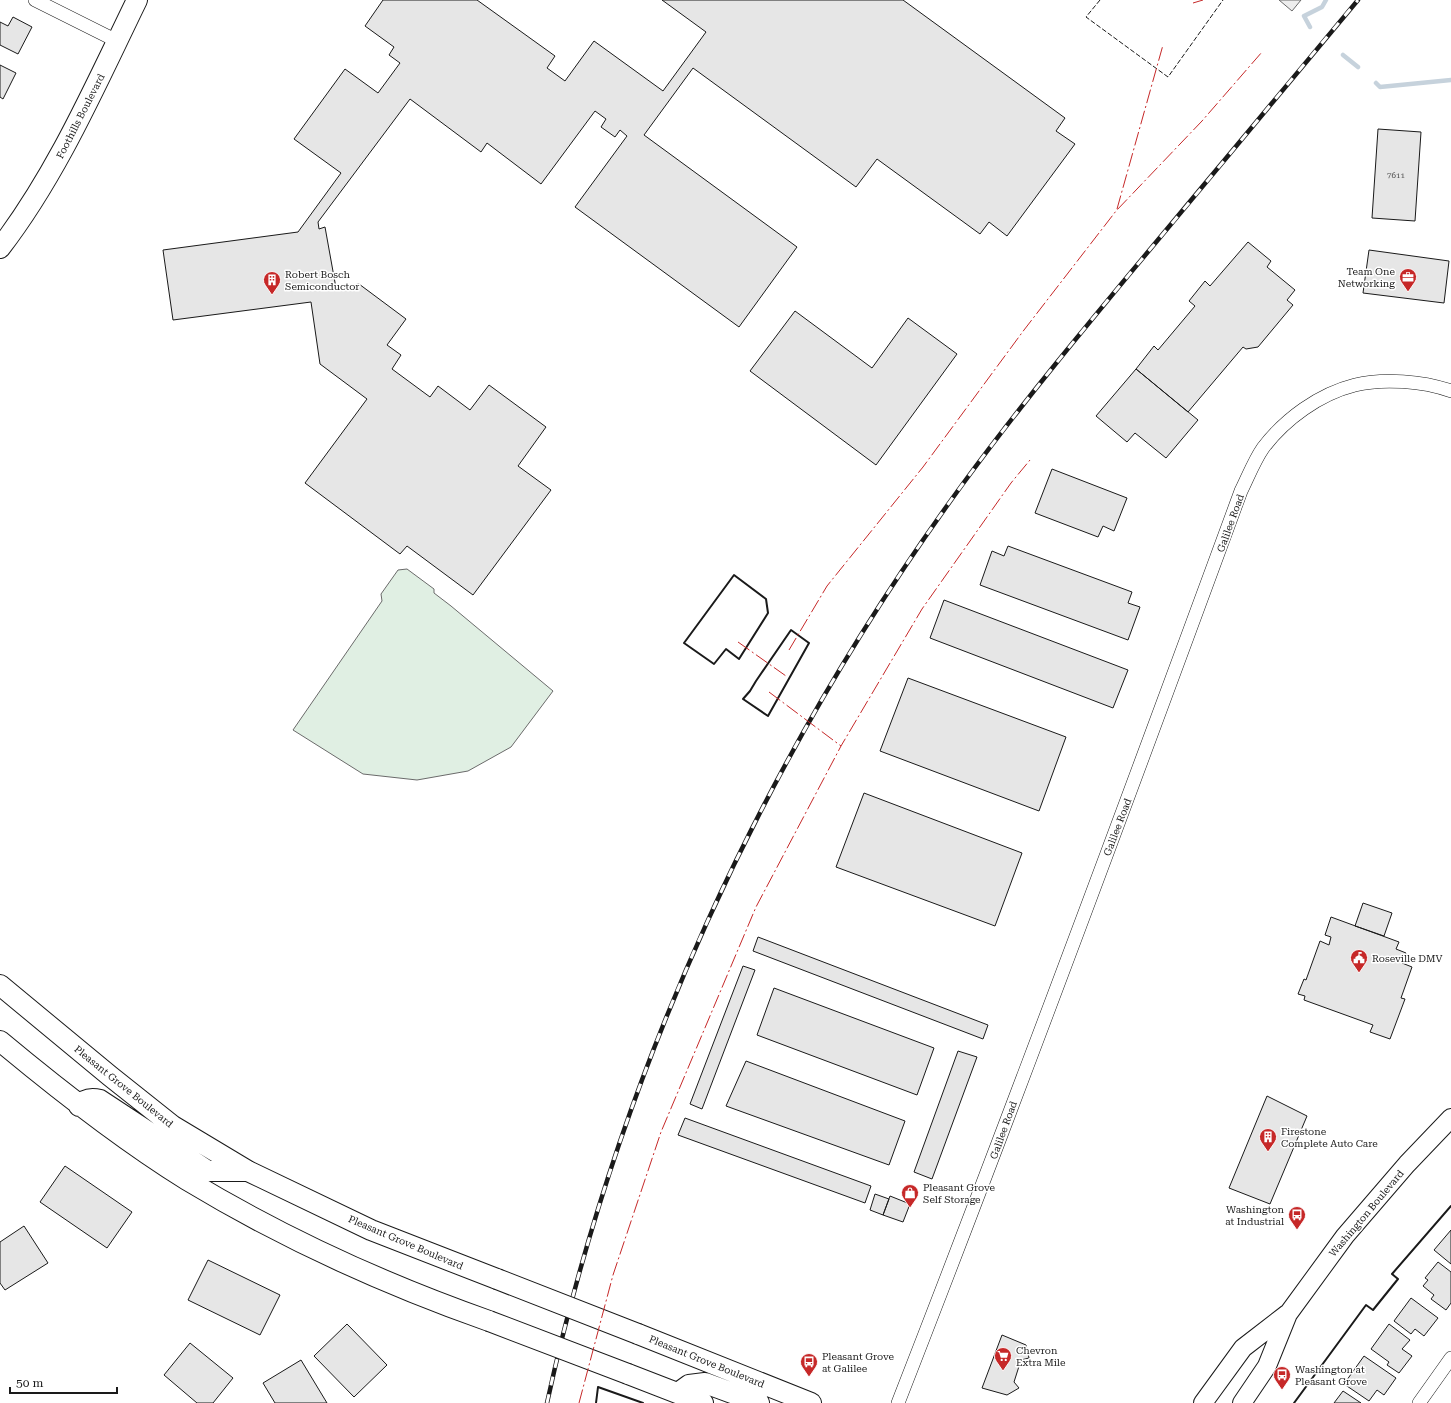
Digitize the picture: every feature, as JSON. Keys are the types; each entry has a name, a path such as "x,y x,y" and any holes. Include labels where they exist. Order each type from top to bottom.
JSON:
{"main road":[{"name":"Foothills Boulevard","path":"0,248 15,228 53,168 137,0"},
{"name":"Foothills Boulevard","path":"0,263 15,228"},
{"name":"Pleasant Grove Boulevard","path":"0,985 173,1126 248,1171 371,1230 811,1403"},
{"path":"0,1041 79,1106 142,1151 187,1180 274,1230 320,1253 439,1303 703,1403"},
{"path":"79,1106 83,1101 91,1098 100,1100 208,1171 248,1171"},
{"name":"Washington Boulevard","path":"1242,1403 1267,1366 1288,1314 1345,1236 1407,1164 1451,1118"},
{"name":"Washington Boulevard","path":"1203,1403 1243,1348 1288,1314"},
{"path":"678,1393 689,1385 705,1383 759,1403"}],"street":[{"path":"35,0 117,41"},
{"name":"Galilee Road","path":"898,1403 970,1218 1241,491 1262,449 1277,431 1308,406 1332,393 1355,385 1381,382 1406,382 1428,384 1451,391"},
{"path":"1419,1403 1451,1358"}],"green space":[{"path":"407,569 434,589 434,593 553,691 511,747 468,771 417,780 363,774 293,730 382,601 381,594 398,570"}],"shaded area":[{"path":"1279,0 1301,0 1292,11"}],"building":[{"name":"Robert Bosch Semiconductor","path":"383,0 477,0 555,56 547,68 565,81 594,41 663,91 706,32 662,0 903,0 1065,118 1056,131 1075,144 1007,236 989,222 980,234 877,159 856,187 693,68 644,135 797,247 739,327 575,207 627,136 620,130 615,137 601,127 606,119 595,111 541,184 487,143 481,152 410,99 318,222 319,229 325,227 336,288 359,284 406,319 387,345 401,355 392,369 430,397 438,386 470,410 489,385 546,427 518,466 551,490 473,595 407,546 400,554 305,483 367,399 320,364 311,302 173,320 163,250 298,232 341,173 294,139 345,69 378,93 400,63 389,55 394,47 365,26"},
{"path":"13,17 32,27 18,54 0,45 0,22 8,26"},
{"path":"0,65 16,73 3,99 0,97"},
{"path":"1378,129 1421,132 1415,221 1372,218"},
{"path":"1248,242 1271,261 1267,267 1295,290 1287,300 1293,305 1258,347 1246,349 1243,347 1188,412 1136,369 1154,346 1158,350 1195,306 1189,301 1205,281 1210,286"},
{"path":"1369,250 1449,261 1444,303 1363,293"},
{"path":"795,311 872,368 908,318 957,354 876,465 750,371"},
{"path":"1136,369 1198,420 1166,458 1135,433 1127,442 1096,416"},
{"path":"1052,469 1127,498 1114,531 1103,526 1098,537 1035,513"},
{"path":"1008,546 1132,592 1128,603 1140,607 1128,640 980,585 992,551 1004,556"},
{"path":"944,600 1128,670 1113,708 930,638"},
{"path":"908,678 1066,737 1039,811 880,751"},
{"path":"864,793 1022,853 995,926 836,867"},
{"path":"1363,903 1392,913 1384,936 1355,926"},
{"name":"Roseville DMV","path":"1331,917 1399,942 1396,949 1406,953 1402,963 1412,967 1401,998 1405,999 1390,1039 1370,1032 1373,1025 1304,1000 1305,996 1298,994 1304,979 1306,980 1320,941 1329,945 1331,937 1325,935"},
{"path":"758,937 988,1025 983,1039 753,951"},
{"path":"743,966 755,970 702,1109 690,1104"},
{"path":"774,988 934,1048 917,1095 757,1035"},
{"path":"958,1051 977,1057 932,1179 914,1172"},
{"path":"746,1061 905,1121 889,1165 726,1106"},
{"name":"Firestone Complete Auto Care","path":"1267,1096 1307,1116 1270,1204 1229,1188"},
{"path":"685,1118 871,1186 865,1203 678,1135"},
{"path":"65,1166 132,1212 107,1248 40,1202"},
{"path":"875,1194 889,1199 883,1215 870,1210"},
{"path":"890,1196 910,1204 903,1222 883,1215"},
{"path":"24,1226 48,1263 5,1290 0,1283 0,1242"},
{"path":"1451,1230 1451,1264 1434,1250"},
{"path":"208,1260 280,1295 260,1335 188,1300"},
{"path":"1438,1262 1451,1272 1451,1303 1446,1310 1431,1299 1434,1295 1423,1286 1428,1280 1425,1278"},
{"path":"1411,1298 1438,1318 1424,1336 1415,1329 1411,1334 1394,1321"},
{"path":"347,1324 387,1365 354,1397 314,1356"},
{"path":"1389,1324 1410,1340 1402,1349 1412,1356 1399,1373 1387,1365 1389,1362 1371,1349"},
{"name":"Chevron Extra Mile","path":"1002,1335 1026,1345 1029,1358 1021,1360 1014,1382 1019,1388 1007,1395 982,1388"},
{"path":"190,1343 233,1378 213,1403 197,1403 164,1375"},
{"path":"1364,1356 1396,1378 1384,1395 1377,1390 1369,1401 1344,1384"},
{"path":"301,1360 327,1403 275,1403 263,1383"},
{"path":"1343,1391 1361,1403 1334,1403"}],"waterway":[{"path":"1310,27 1304,16 1322,7 1326,0"},
{"path":"1343,55 1358,67"},
{"path":"1376,83 1380,87 1451,80"}],"railway":[{"path":"547,1403 577,1280 614,1159 657,1040 707,923 762,808 823,697 890,589 962,485 1008,424 1055,364 1358,0"}],"fence":[{"path":"1100,0 1086,17 1168,77 1223,0"}],"wall":[{"path":"734,575 766,599 768,613 739,659 726,649 714,664 684,643 734,575"},
{"path":"791,630 809,643 768,716 743,699 791,630"},
{"path":"1294,1403 1366,1305 1373,1310 1398,1279 1392,1274 1451,1206"},
{"path":"596,1403 598,1387 643,1403"}],"power":[{"path":"1193,3 1203,0"},
{"path":"1117,209 1163,45"},
{"path":"789,650 827,586 923,467 1024,330 1116,211 1202,121 1262,52"},
{"path":"579,1403 613,1275 661,1132 756,907 841,746 922,609 1011,483 1030,460"},
{"path":"738,642 786,676"},
{"path":"769,692 841,746"}],"place":[{"name":"Team One Networking","path":"1408,292"},
{"name":"Robert Bosch Semiconductor","path":"272,295"},
{"name":"Roseville DMV","path":"1359,973"},
{"name":"Firestone Complete Auto Care","path":"1268,1152"},
{"name":"Pleasant Grove Self Storage","path":"910,1208"},
{"name":"Washington at Industrial","path":"1297,1230"},
{"name":"Chevron Extra Mile","path":"1003,1371"},
{"name":"Pleasant Grove at Galilee","path":"809,1377"},
{"name":"Washington at Pleasant Grove","path":"1282,1390"}]}
